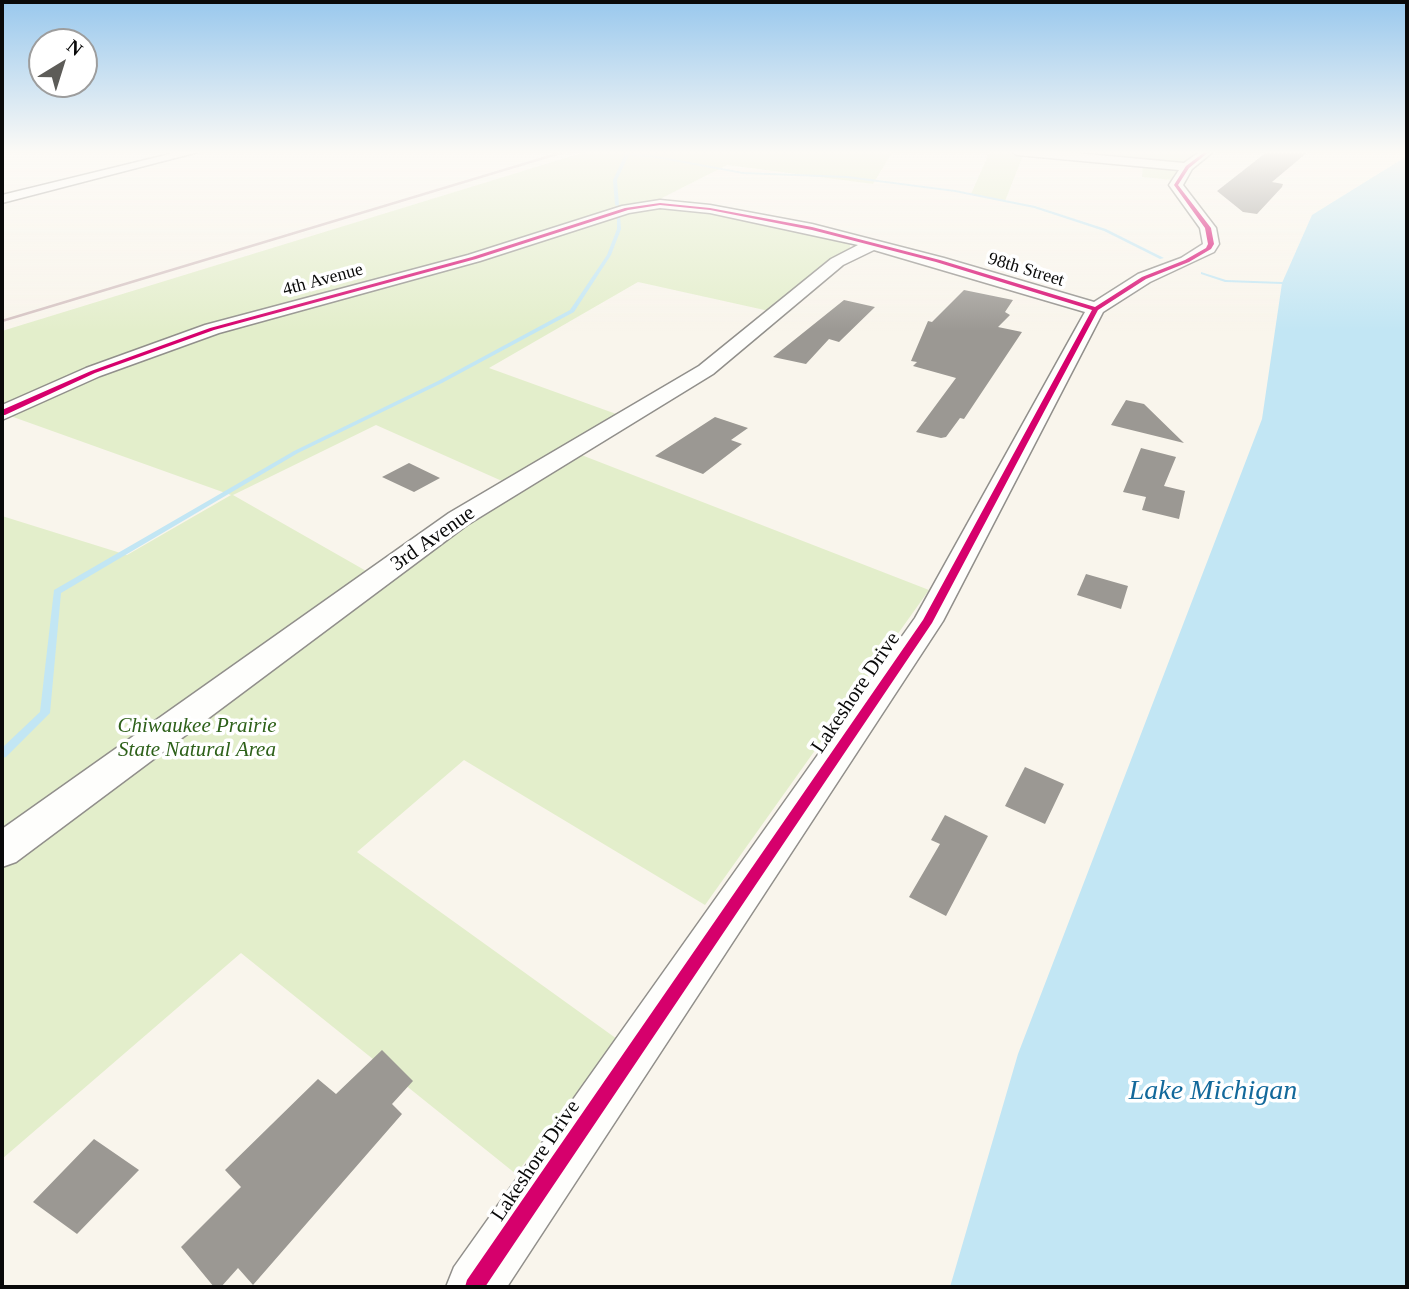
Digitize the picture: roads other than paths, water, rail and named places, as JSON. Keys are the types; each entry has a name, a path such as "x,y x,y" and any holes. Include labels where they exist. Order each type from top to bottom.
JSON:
{"street":[{"name":"4th Avenue","path":"2,413 93,372 212,329 474,258 620,211"},
{"name":"98th Street","path":"716,211 873,244 1096,309"},
{"name":"Lakeshore Drive","path":"474,1287 928,621 1096,309 1144,278 1187,261 1208,249 1211,244 1208,228 1195,211"},
{"name":"3rd Avenue","path":"2,850 458,519 706,370 837,262 873,244"}],"water":[{"name":"Lake Michigan","path":"1318,211 1407,211 1407,1287 950,1287 1018,1054 1262,419 1282,283 1312,215"}],"waterway":[{"path":"1048,211 1105,230 1162,258"},
{"path":"2,754 45,713 57,592 296,452 440,382 572,311 609,255 619,229 618,216"},
{"path":"1203,273 1225,281 1282,283"}],"railway":[{"path":"2,321 367,211"}],"park label":[{"name":"Chiwaukee Prairie State Natural Area","path":"197,738"}]}
